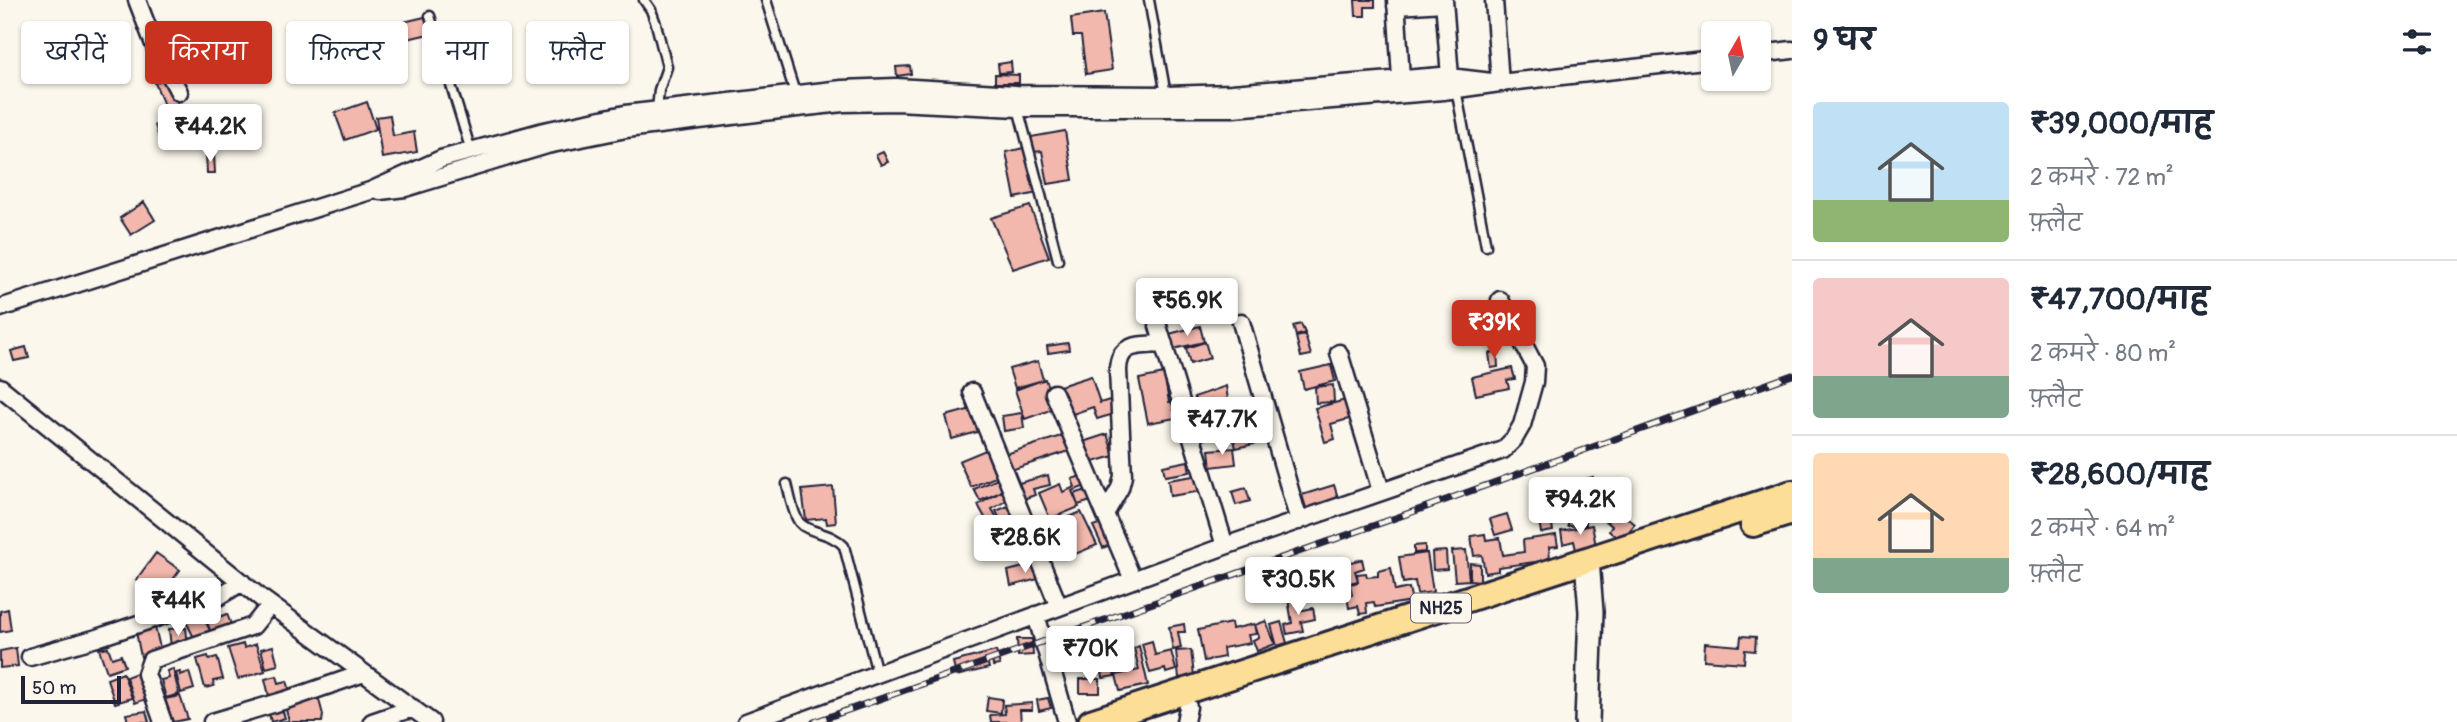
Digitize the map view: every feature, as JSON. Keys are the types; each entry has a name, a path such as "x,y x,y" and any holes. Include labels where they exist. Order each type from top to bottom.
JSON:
{"main road":[{"name":"NH25","path":"1141,722 1186,715 1792,494"},
{"name":"NH25","path":"1091,722 1588,568 1792,512"}],"street":[{"path":"137,0 155,47 179,92"},
{"path":"1494,0 1500,83"},
{"path":"1401,78 1396,3 1444,1 1453,83"},
{"path":"1771,53 1792,50"},
{"path":"0,308 370,191 441,159 544,131 625,114 795,93 896,87 1016,94 1232,93 1401,78 1453,83 1500,83 1701,60"},
{"path":"370,191 405,188 547,145 639,128 843,103 896,102 1018,108 1233,108 1453,83"},
{"path":"746,722 1225,546 1503,450 1514,439 1522,425 1534,382 1535,366 1500,300"},
{"path":"1241,322 1299,521"},
{"path":"1158,326 1225,546"},
{"path":"1105,514 1123,476 1118,370 1120,355 1131,347 1164,344"},
{"path":"1339,353 1381,491"},
{"path":"0,387 270,605 431,722"},
{"path":"972,392 1059,607"},
{"path":"1054,393 1133,580"},
{"path":"1587,722 1591,612 1588,568"},
{"path":"30,657 97,638 218,597 242,582"},
{"path":"163,722 146,674 151,660 254,626 270,605"},
{"path":"1036,615 1067,722"},
{"path":"212,722 364,673"},
{"path":"372,722 412,708"}],"lane":[{"path":"644,0 654,17 667,67 659,90 657,110"},
{"path":"766,0 795,93"},
{"path":"1149,0 1166,94"},
{"path":"430,16 471,151"},
{"path":"1453,83 1486,246"},
{"path":"1018,108 1058,260"},
{"path":"787,484 801,525 831,536 844,546 877,673"}],"building":[{"path":"1355,0 1375,0 1375,7 1365,7 1365,16 1356,16"},
{"path":"1104,13 1112,70 1086,74 1081,36 1073,36 1071,18"},
{"path":"429,16 430,21 422,21 422,36 408,39 408,21"},
{"path":"1011,62 1012,72 999,73 998,64"},
{"path":"910,66 911,74 897,76 896,67"},
{"path":"995,74 1019,75 1019,83 995,83"},
{"path":"155,84 170,84 181,110 168,115"},
{"path":"367,102 376,129 345,140 335,113"},
{"path":"186,110 194,130 179,136 170,116"},
{"path":"390,115 393,136 414,132 417,152 382,158 376,117"},
{"path":"166,122 172,139 190,133 194,146 179,150 177,144 162,149 155,125"},
{"path":"1065,131 1073,180 1048,184 1042,151 1033,152 1031,137"},
{"path":"1028,147 1037,193 1015,198 1006,152"},
{"path":"883,152 888,162 881,165 876,155"},
{"path":"206,154 214,154 215,173 207,173"},
{"path":"144,202 155,220 131,235 120,218"},
{"path":"1030,206 1049,257 1013,269 991,218"},
{"path":"1301,324 1305,333 1296,336 1293,326"},
{"path":"1200,326 1204,342 1173,349 1169,334"},
{"path":"1305,335 1311,355 1301,357 1296,337"},
{"path":"1205,342 1210,358 1190,364 1186,348"},
{"path":"1068,343 1069,350 1048,353 1047,346"},
{"path":"26,347 29,358 14,361 11,351"},
{"path":"1497,352 1498,367 1491,368 1489,353"},
{"path":"1038,361 1043,380 1015,388 1009,369"},
{"path":"1331,365 1335,381 1304,389 1300,372"},
{"path":"1512,368 1515,379 1507,380 1509,388 1476,395 1472,377"},
{"path":"1164,374 1169,402 1178,400 1181,417 1148,423 1139,379"},
{"path":"1091,376 1100,403 1113,399 1117,413 1097,419 1093,407 1070,415 1060,386"},
{"path":"1045,379 1056,408 1025,419 1015,390"},
{"path":"1333,385 1334,402 1316,403 1315,387"},
{"path":"1226,386 1228,400 1199,410 1194,397"},
{"path":"1346,400 1352,418 1331,424 1335,439 1325,442 1315,408"},
{"path":"975,408 981,431 952,439 946,416"},
{"path":"1022,413 1024,428 1004,431 1002,416"},
{"path":"1228,418 1232,430 1201,440 1198,427"},
{"path":"1269,427 1272,440 1236,448 1233,436"},
{"path":"1067,434 1072,450 1011,470 1006,454"},
{"path":"1107,434 1114,456 1090,463 1083,442"},
{"path":"1234,448 1236,464 1211,467 1209,450"},
{"path":"988,449 998,476 971,487 959,461"},
{"path":"1188,461 1190,472 1165,476 1163,466"},
{"path":"1048,475 1050,485 1033,489 1035,495 1023,499 1019,483"},
{"path":"1200,475 1203,491 1170,496 1168,480"},
{"path":"1081,476 1086,486 1072,491 1079,507 1050,519 1039,493 1060,484 1063,492 1075,487 1072,479"},
{"path":"1593,477 1596,486 1589,488 1592,498 1584,501 1578,481"},
{"path":"1000,478 1005,490 980,501 974,489"},
{"path":"1334,485 1340,504 1308,514 1302,495"},
{"path":"833,487 836,523 827,524 826,518 806,520 802,490"},
{"path":"1246,488 1250,501 1236,505 1232,492"},
{"path":"1004,490 1009,499 992,509 997,518 988,523 978,505"},
{"path":"1087,490 1091,501 1078,505 1074,494"},
{"path":"1556,503 1559,524 1552,525 1553,531 1541,533 1537,506"},
{"path":"1586,504 1586,525 1568,526 1568,505"},
{"path":"1011,505 1015,514 1001,521 996,511"},
{"path":"1616,509 1635,524 1621,541 1609,531 1612,526 1606,521"},
{"path":"1081,512 1097,545 1073,555 1059,521"},
{"path":"1507,514 1512,530 1495,535 1490,519"},
{"path":"1019,518 1026,533 1005,542 1010,553 1001,557 990,531"},
{"path":"1101,523 1110,545 1103,548 1093,526"},
{"path":"1592,525 1596,546 1576,550 1574,541 1563,544 1561,531"},
{"path":"1485,534 1486,540 1500,538 1503,555 1524,552 1523,540 1556,535 1558,546 1549,547 1550,560 1498,567 1498,571 1485,573 1482,555 1474,556 1471,536"},
{"path":"1425,545 1425,552 1414,553 1414,546"},
{"path":"1466,550 1469,580 1455,581 1452,551"},
{"path":"1446,551 1447,569 1433,570 1432,552"},
{"path":"156,553 180,570 160,597 136,580"},
{"path":"1427,553 1433,592 1417,594 1415,581 1403,583 1399,557"},
{"path":"1362,559 1364,568 1355,571 1358,581 1349,583 1344,564"},
{"path":"1039,563 1042,578 1011,586 1008,571"},
{"path":"1470,563 1480,564 1480,581 1470,580"},
{"path":"1391,568 1395,591 1409,588 1412,601 1375,607 1374,602 1366,603 1367,613 1360,614 1358,606 1349,608 1347,596 1352,595 1350,584 1358,582 1357,574 1378,576 1378,571"},
{"path":"1296,597 1298,611 1313,608 1315,619 1301,622 1303,631 1287,634 1285,625 1292,623 1288,599"},
{"path":"207,604 214,619 227,614 232,627 212,635 201,607"},
{"path":"198,605 212,635 196,642 182,613"},
{"path":"8,609 11,630 0,632 0,611"},
{"path":"1266,621 1275,644 1257,651 1253,640 1259,637 1255,625"},
{"path":"1281,622 1287,643 1277,646 1271,625"},
{"path":"1231,623 1232,629 1254,624 1256,634 1248,635 1250,643 1223,648 1224,657 1204,661 1198,630"},
{"path":"1184,624 1185,632 1178,632 1181,648 1173,650 1169,627"},
{"path":"155,627 161,652 141,657 136,632"},
{"path":"186,628 188,646 171,647 169,629"},
{"path":"1741,636 1756,637 1755,651 1745,650 1744,663 1704,660 1705,643 1740,646"},
{"path":"1017,639 1032,639 1033,655 1018,656"},
{"path":"1152,641 1155,655 1171,651 1176,670 1166,673 1165,669 1150,673 1142,644"},
{"path":"243,644 244,648 256,644 265,671 238,679 228,648"},
{"path":"273,646 278,665 266,668 261,649"},
{"path":"1139,646 1148,685 1120,691 1116,675 1139,670 1134,648"},
{"path":"108,647 112,658 121,655 125,666 107,672 99,649"},
{"path":"16,648 18,666 0,668 0,651"},
{"path":"1191,650 1194,676 1179,678 1176,651"},
{"path":"996,651 1000,665 993,666 992,659 987,660 989,668 956,676 953,662"},
{"path":"208,656 209,659 217,657 223,679 213,681 214,686 205,688 197,659"},
{"path":"1113,668 1115,676 1103,678 1102,671"},
{"path":"173,669 179,694 166,698 161,680 169,678 167,671"},
{"path":"139,672 149,698 135,703 126,677"},
{"path":"180,672 180,675 189,672 194,689 181,693 176,673"},
{"path":"123,673 132,698 115,703 107,679"},
{"path":"277,676 279,683 287,681 291,694 270,700 265,679"},
{"path":"1080,679 1100,679 1100,693 1080,693"},
{"path":"180,696 188,719 173,722 165,699"},
{"path":"318,696 322,722 278,722 289,721 285,706"},
{"path":"988,697 1002,699 1001,713 986,711"},
{"path":"1048,698 1051,708 1039,711 1037,700"},
{"path":"1032,703 1032,710 1020,710 1021,722 991,722 990,715 1005,714 1004,705"},
{"path":"281,706 285,718 271,722 268,709"},
{"path":"146,711 149,722 128,722 126,714"}],"railway":[{"path":"814,722 1418,510 1792,375"}]}
